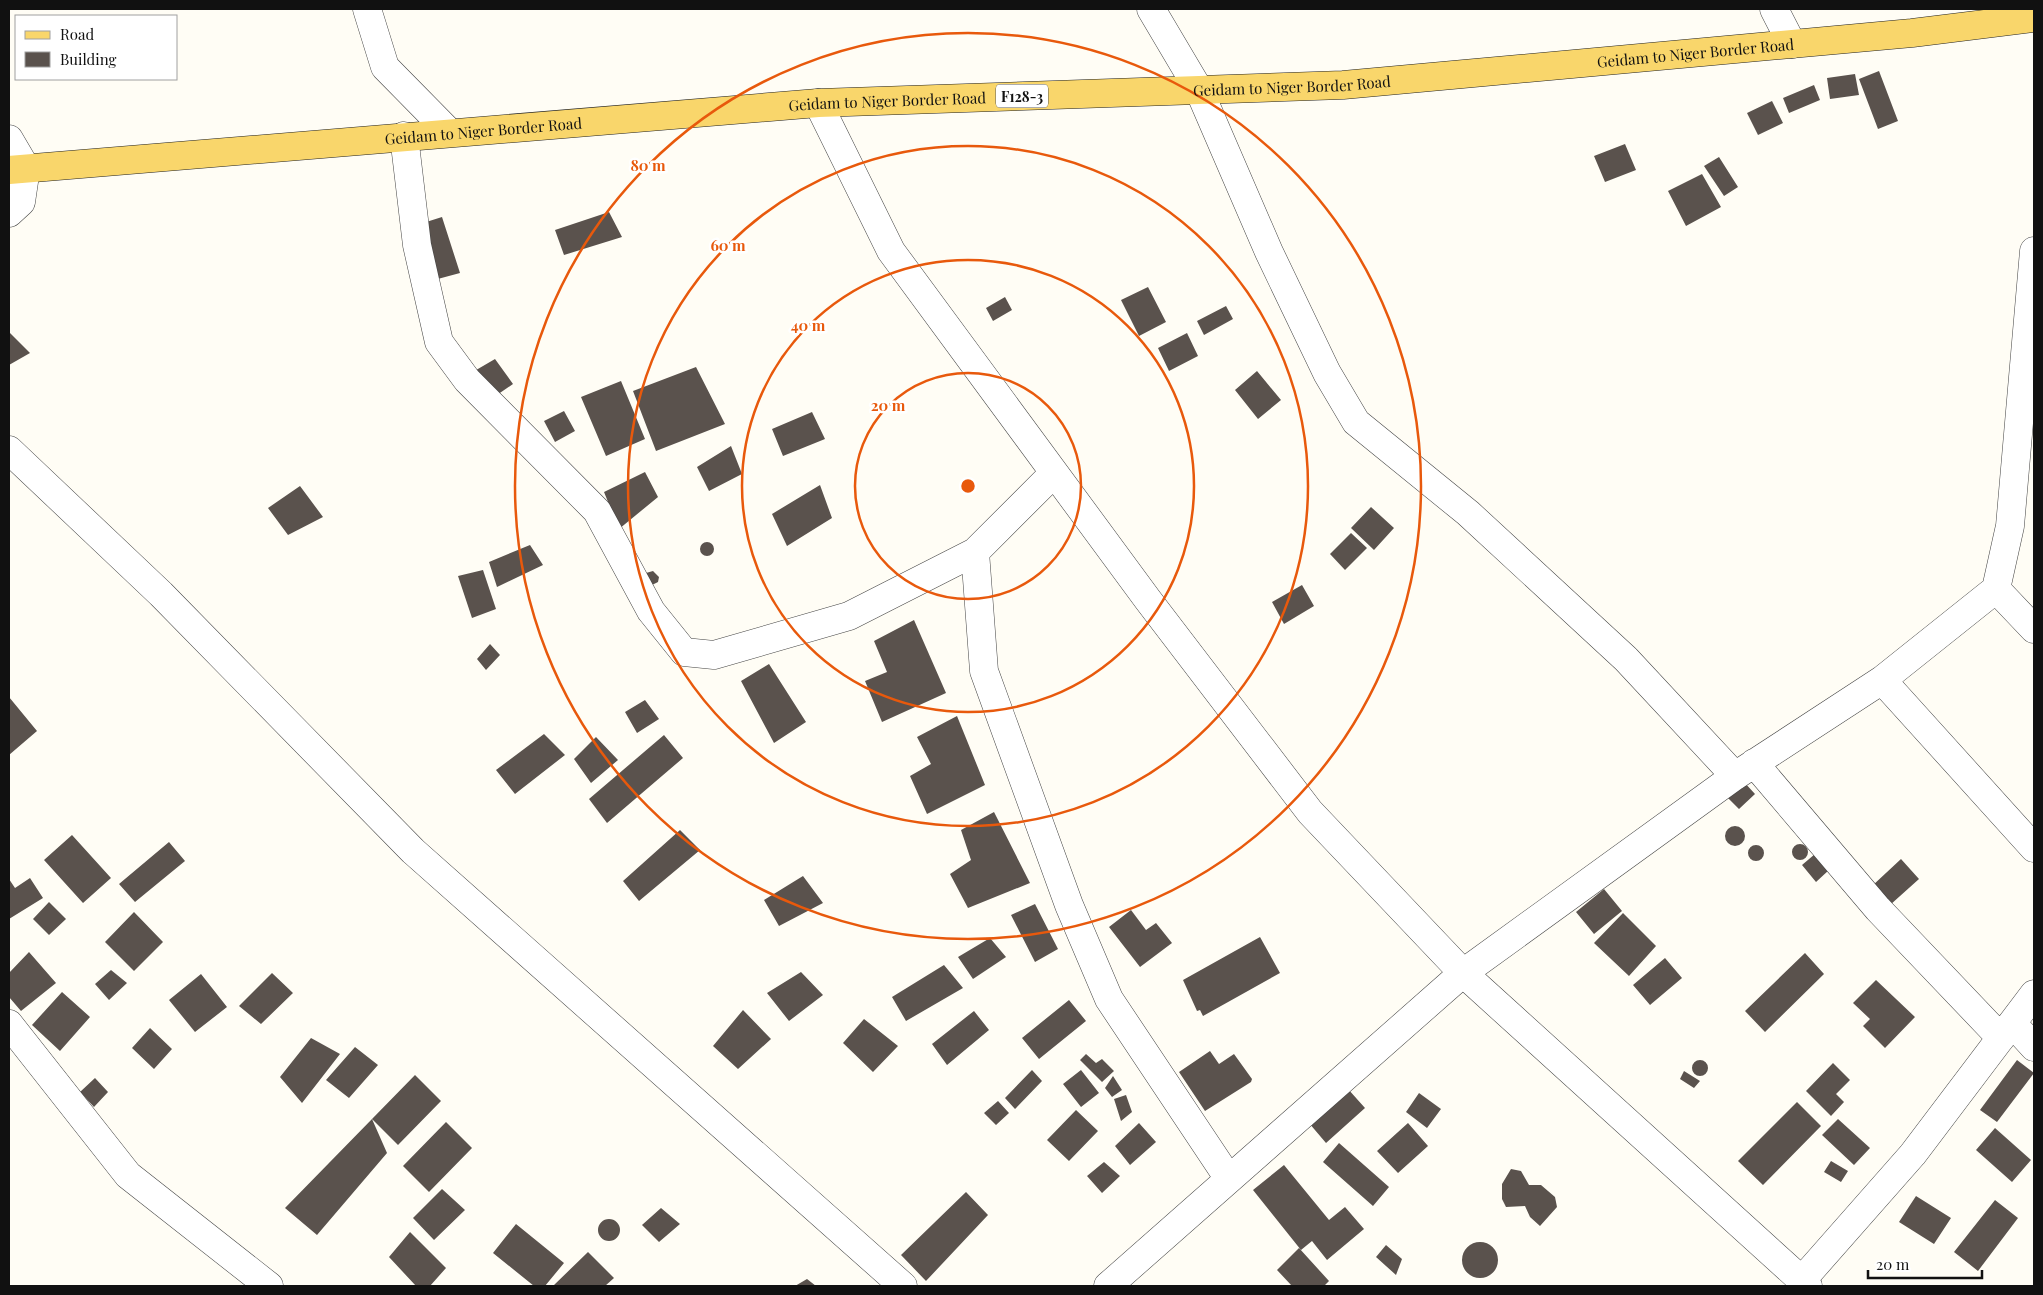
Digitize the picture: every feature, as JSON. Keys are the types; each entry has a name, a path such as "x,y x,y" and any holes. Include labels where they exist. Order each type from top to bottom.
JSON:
{"main road":[{"name":"Geidam to Niger Border Road","path":"17,169 818,103 1343,85 1912,33 2034,18"}],"street":[{"path":"367,9 385,67 449,132"},
{"path":"1150,9 1199,90 1268,252 1327,373 1356,422 1468,513 1745,770 1878,909 2006,1031 2034,1047"},
{"path":"1774,9 1792,44"},
{"path":"818,103 891,251 1148,600 1310,812 1463,973 1805,1283 1913,1154 2034,994"},
{"path":"404,136 417,245 439,342 467,380 597,511 651,611 684,652 714,655 848,616 975,552 1054,473"},
{"path":"9,139 17,169 20,202 9,213"},
{"path":"1108,1286 1463,973 1745,770 1882,680 1996,589 2010,526 2034,251"},
{"path":"9,450 161,594 413,852 903,1286"},
{"path":"975,552 984,671 1069,905 1109,999 1229,1179"},
{"path":"1996,589 2034,629"},
{"path":"1882,680 2034,848"},
{"path":"9,1024 128,1175 269,1286"}],"building":[{"path":"1879,71 1898,121 1878,129 1859,79"},
{"path":"1855,74 1859,95 1830,99 1827,78"},
{"path":"1814,85 1820,100 1789,113 1783,98"},
{"path":"1772,101 1783,123 1758,135 1747,113"},
{"path":"1625,144 1636,170 1605,182 1594,156"},
{"path":"1719,157 1738,187 1724,196 1704,166"},
{"path":"1702,174 1721,207 1686,226 1668,191"},
{"path":"609,212 622,237 564,255 555,230"},
{"path":"442,217 460,273 434,280 423,223"},
{"path":"1148,287 1166,322 1139,336 1121,300"},
{"path":"1005,297 1012,310 993,321 986,308"},
{"path":"1226,306 1233,319 1204,335 1197,321"},
{"path":"9,332 30,353 9,365"},
{"path":"1187,333 1198,356 1169,371 1158,348"},
{"path":"495,359 513,384 494,397 471,373"},
{"path":"696,367 725,424 656,451 633,391"},
{"path":"1257,371 1281,400 1258,419 1235,390"},
{"path":"621,381 645,439 606,456 581,397"},
{"path":"564,411 575,431 555,442 544,421"},
{"path":"812,412 825,439 783,456 772,429"},
{"path":"731,446 742,474 709,491 697,467"},
{"path":"645,472 658,497 619,529 604,492"},
{"path":"820,485 832,518 787,546 772,514"},
{"path":"300,486 323,517 288,535 268,508"},
{"path":"1371,507 1394,528 1374,550 1351,528"},
{"path":"1351,533 1367,548 1345,570 1330,554"},
{"path":"704,542 710,542 714,549 710,556 704,556 700,552 700,546"},
{"path":"530,545 543,565 497,587 489,562"},
{"path":"483,570 496,609 472,618 458,576"},
{"path":"653,571 659,577 658,582 652,585 646,573"},
{"path":"1302,585 1314,606 1284,624 1272,602"},
{"path":"914,620 946,693 882,722 865,681 887,672 874,641"},
{"path":"490,644 500,655 486,670 477,659"},
{"path":"769,664 806,722 774,743 741,681"},
{"path":"9,697 37,731 9,755"},
{"path":"645,700 659,719 637,733 625,712"},
{"path":"957,716 985,785 927,814 910,776 931,764 917,737"},
{"path":"544,734 565,755 515,794 496,770"},
{"path":"664,735 683,758 607,823 589,799"},
{"path":"596,737 618,760 591,783 574,759"},
{"path":"1744,782 1755,794 1739,809 1728,798"},
{"path":"994,812 1030,883 968,908 950,874 971,860 961,830"},
{"path":"1735,826 1742,829 1745,836 1742,843 1735,846 1728,843 1725,836 1728,829"},
{"path":"680,830 700,850 639,901 623,881"},
{"path":"72,835 111,878 83,903 44,860"},
{"path":"169,842 185,861 135,902 119,884"},
{"path":"1800,844 1806,846 1808,852 1806,858 1800,860 1794,858 1792,852 1794,846"},
{"path":"1756,845 1764,853 1756,861 1748,853"},
{"path":"1815,854 1829,870 1816,882 1802,865"},
{"path":"1901,859 1919,879 1890,905 1872,886"},
{"path":"803,876 823,903 779,926 764,900"},
{"path":"30,878 43,898 9,919 9,879 15,888"},
{"path":"1604,889 1622,911 1594,934 1576,912"},
{"path":"49,902 66,919 49,935 33,919"},
{"path":"1035,904 1058,949 1035,962 1011,915"},
{"path":"1131,910 1146,930 1156,923 1172,943 1140,967 1109,927"},
{"path":"134,912 163,942 134,971 105,942"},
{"path":"1623,913 1656,946 1629,976 1594,943"},
{"path":"1260,937 1280,973 1203,1016 1200,1010 1197,1011 1183,980"},
{"path":"990,938 1006,957 973,979 958,957"},
{"path":"29,952 56,983 21,1011 9,997 9,973"},
{"path":"1805,953 1824,974 1765,1032 1745,1011"},
{"path":"1665,958 1682,978 1650,1005 1633,985"},
{"path":"944,965 963,988 906,1021 892,997"},
{"path":"111,970 127,983 109,1000 95,984"},
{"path":"801,972 823,995 789,1021 767,993"},
{"path":"272,973 293,993 261,1024 239,1006"},
{"path":"201,974 227,1007 195,1032 169,1000"},
{"path":"1876,980 1915,1017 1885,1048 1863,1026 1870,1019 1853,1003"},
{"path":"62,992 90,1017 60,1051 32,1025"},
{"path":"1069,1000 1086,1021 1039,1059 1022,1038"},
{"path":"743,1010 771,1039 738,1069 713,1046"},
{"path":"974,1011 989,1030 947,1065 932,1044"},
{"path":"864,1019 898,1046 873,1072 843,1043"},
{"path":"150,1028 172,1049 154,1069 132,1048"},
{"path":"311,1038 340,1054 302,1103 280,1077"},
{"path":"355,1047 378,1065 349,1098 326,1080"},
{"path":"1210,1051 1219,1064 1234,1054 1252,1079 1251,1082 1205,1111 1179,1072"},
{"path":"1086,1054 1096,1063 1102,1059 1114,1071 1102,1082 1080,1060"},
{"path":"1697,1060 1703,1060 1708,1065 1706,1074 1697,1076 1692,1071 1692,1065"},
{"path":"2017,1060 2034,1073 1997,1122 1980,1110"},
{"path":"1833,1063 1850,1080 1836,1094 1844,1102 1831,1116 1806,1091"},
{"path":"1032,1070 1042,1081 1015,1109 1005,1098"},
{"path":"1081,1070 1099,1093 1081,1107 1063,1084"},
{"path":"1684,1071 1700,1081 1694,1088 1680,1079"},
{"path":"415,1075 441,1101 398,1145 372,1119"},
{"path":"1113,1076 1122,1090 1112,1097 1105,1088"},
{"path":"95,1078 108,1092 94,1107 80,1092"},
{"path":"1348,1089 1365,1108 1326,1143 1309,1123"},
{"path":"1419,1093 1441,1109 1427,1128 1406,1112"},
{"path":"1126,1095 1132,1112 1121,1121 1114,1099"},
{"path":"998,1101 1009,1113 996,1125 984,1113"},
{"path":"1797,1102 1821,1126 1763,1185 1738,1161"},
{"path":"1076,1110 1098,1131 1069,1161 1047,1140"},
{"path":"372,1119 387,1153 317,1235 285,1208"},
{"path":"1838,1119 1870,1148 1854,1165 1822,1135"},
{"path":"446,1122 472,1148 429,1192 403,1166"},
{"path":"1139,1123 1156,1142 1130,1165 1115,1146"},
{"path":"1408,1123 1428,1146 1398,1173 1377,1151"},
{"path":"1995,1128 2031,1160 2012,1182 1976,1150"},
{"path":"1339,1143 1389,1187 1373,1206 1323,1162"},
{"path":"1831,1161 1848,1171 1841,1182 1824,1172"},
{"path":"1104,1162 1120,1176 1102,1193 1087,1176"},
{"path":"1284,1165 1329,1220 1345,1207 1364,1229 1327,1260 1312,1241 1301,1250 1253,1190"},
{"path":"1511,1169 1521,1171 1529,1185 1541,1185 1555,1197 1557,1207 1540,1226 1530,1217 1525,1206 1506,1207 1502,1199 1502,1184"},
{"path":"442,1189 465,1210 434,1240 413,1218"},
{"path":"966,1192 988,1215 926,1281 901,1255"},
{"path":"1916,1196 1951,1218 1934,1244 1899,1222"},
{"path":"1995,1200 2018,1218 1978,1271 1954,1252"},
{"path":"661,1208 680,1224 659,1242 642,1225"},
{"path":"609,1219 617,1222 620,1230 617,1238 609,1241 601,1238 598,1230 601,1222"},
{"path":"516,1224 564,1263 545,1286 534,1286 493,1253"},
{"path":"410,1232 446,1268 430,1286 416,1286 389,1257"},
{"path":"1480,1242 1487,1243 1493,1247 1497,1253 1497,1267 1493,1273 1487,1277 1480,1278 1473,1277 1467,1273 1463,1267 1462,1260 1463,1253 1467,1247 1473,1243"},
{"path":"1386,1245 1402,1259 1396,1275 1376,1257"},
{"path":"1299,1248 1329,1281 1324,1286 1292,1286 1277,1270"},
{"path":"588,1252 614,1278 605,1286 553,1286"},
{"path":"807,1279 816,1286 795,1286"}]}
